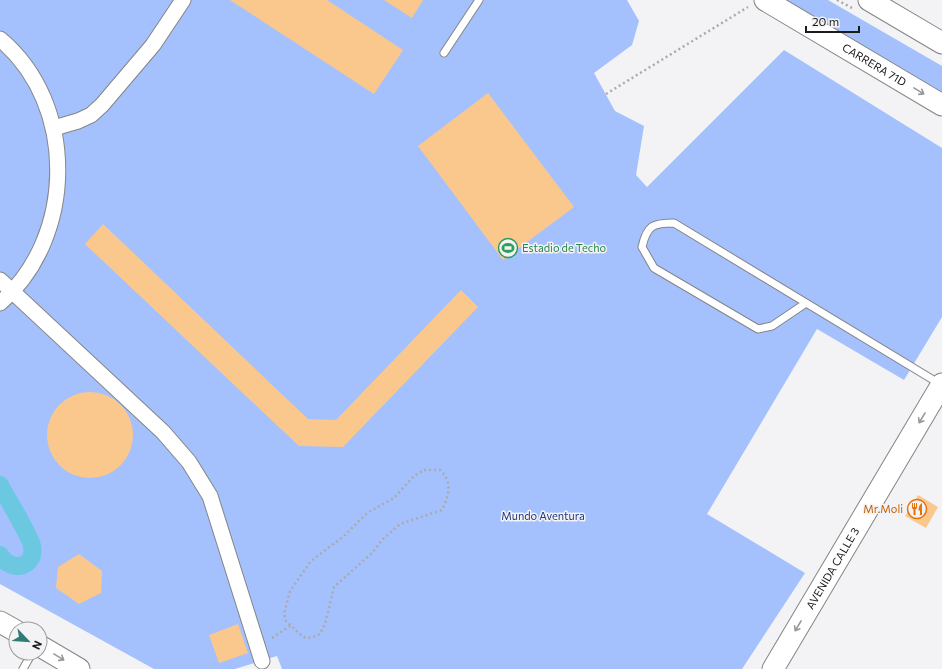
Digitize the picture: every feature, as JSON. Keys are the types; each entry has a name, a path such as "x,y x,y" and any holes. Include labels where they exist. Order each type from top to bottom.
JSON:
{"street":[{"path":"54,128 78,121 91,115 102,105 153,45 183,0"},
{"path":"869,0 942,43"},
{"name":"CARRERA 71D","path":"756,4 942,105"},
{"path":"0,39 20,60 35,81 46,104 54,128 59,170 54,212 39,252 13,291 0,303"},
{"path":"0,280 163,432 189,462 210,496 262,661"},
{"name":"AVENIDA CALLE 3","path":"773,669 942,385"},
{"path":"48,651 79,669"}],"lane":[{"path":"444,53 479,0"},
{"path":"806,303 772,326 758,329 654,268 642,247 645,233 656,223 674,222 942,385"}],"path":[{"path":"606,94 756,4"},
{"path":"434,469 440,470 445,474 450,488 448,498 442,510 400,524 382,540 372,553 334,587 325,624 320,634 311,638 303,637 290,626 286,621 284,614 288,595 311,561 344,536 367,513 394,498 414,476 424,470 434,469"},
{"path":"258,646 290,626"}],"green space":[{"name":"Mundo Aventura","path":"0,0 627,0 639,21 632,45 594,73 615,111 644,126 636,175 647,187 784,50 942,148 942,317 904,380 817,329 707,514 805,573 742,669 282,669 277,656 235,669 154,669 0,584"},
{"path":"774,0 828,0 942,66 942,96"}],"building":[{"path":"230,0 327,0 403,50 374,94"},
{"path":"384,0 423,0 412,18"},
{"path":"488,93 574,207 503,260 418,146"},
{"path":"103,224 308,419 336,420 461,290 478,307 343,447 299,446 85,244"},
{"path":"90,392 107,395 121,404 130,418 133,435 130,452 121,466 107,475 90,478 73,475 59,466 50,452 47,435 50,418 59,404 73,395"},
{"path":"918,495 938,507 926,528 905,516"},
{"path":"79,554 102,571 101,593 79,604 56,588 58,567"},
{"path":"238,624 248,653 219,663 209,635"}],"waterway":[{"path":"0,485 27,533 32,546 30,559 22,566 10,564 0,555"}],"place":[{"name":"Estadio de Techo","path":"508,248"},
{"name":"Mr.Moli","path":"917,509"}]}
